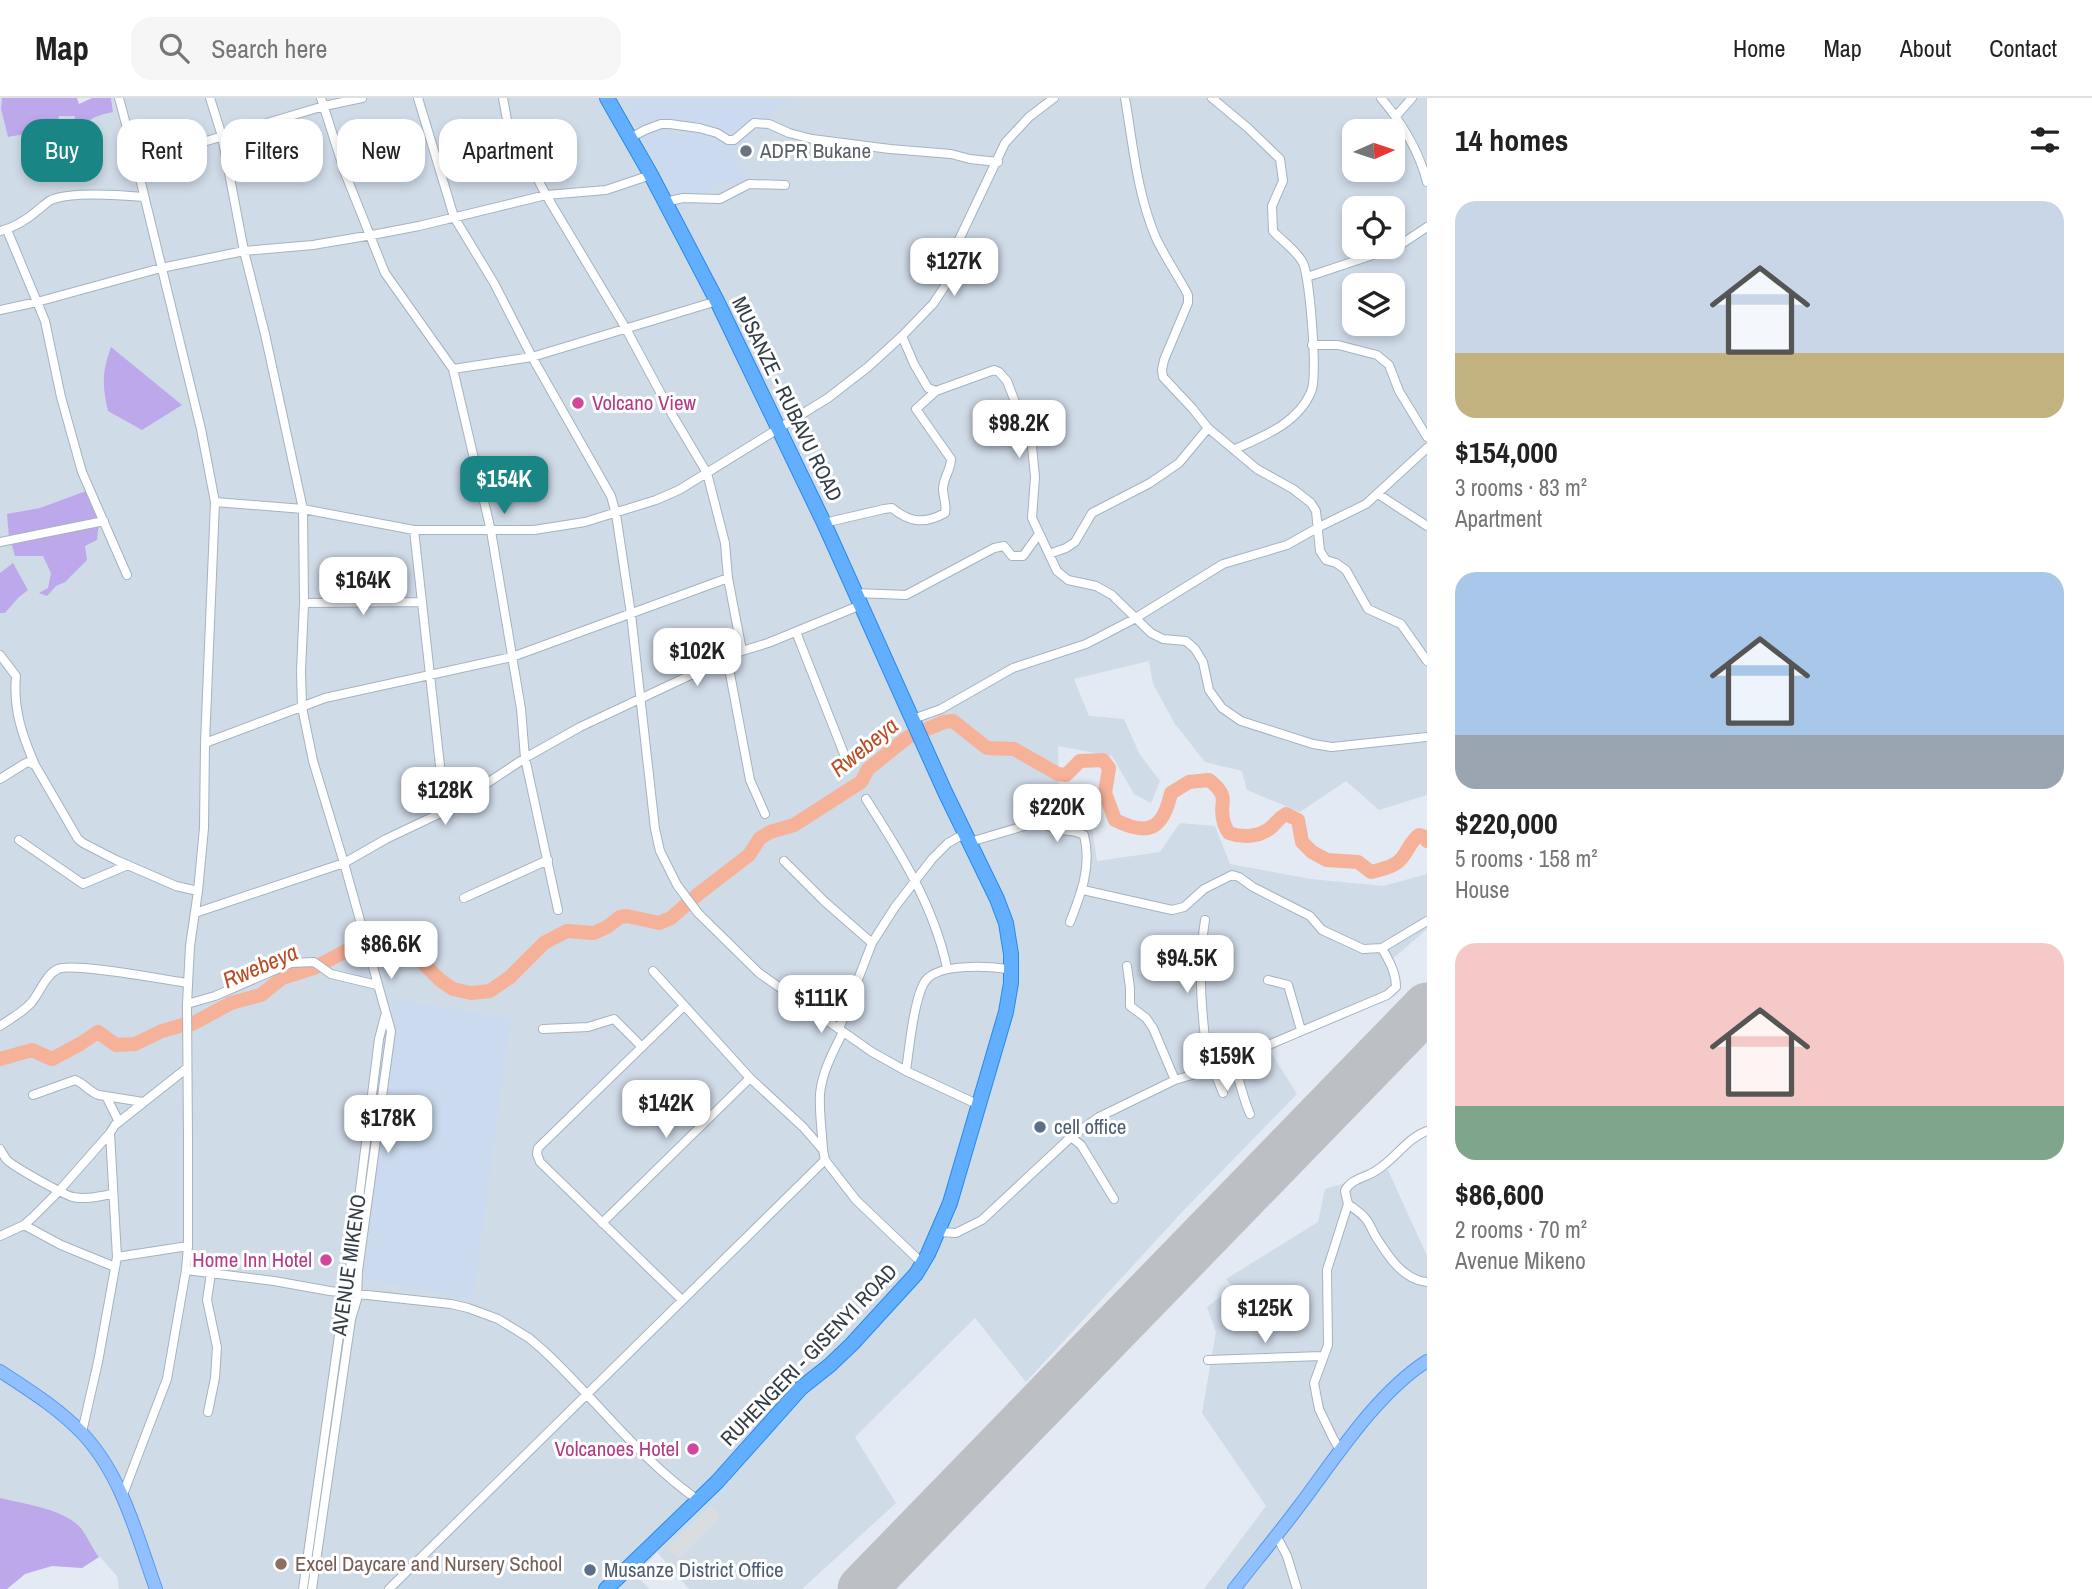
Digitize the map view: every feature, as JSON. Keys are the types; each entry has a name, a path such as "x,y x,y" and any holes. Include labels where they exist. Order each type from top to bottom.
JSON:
{"highway":[{"name":"MUSANZE - RUBAVU ROAD","path":"607,98 717,301 824,523 928,753"},
{"name":"RUHENGERI - GISENYI ROAD","path":"606,1589 734,1464 801,1388 852,1344 908,1284 922,1263 950,1203 1006,1012 1011,970 1006,923 928,753"}],"main road":[{"path":"1234,1589 1340,1450 1398,1382 1427,1361"},
{"path":"0,1371 34,1392 82,1432 103,1459 122,1497 156,1589"}],"street":[{"path":"119,98 125,119"},
{"path":"211,98 221,133"},
{"path":"272,119 323,102 362,98"},
{"path":"418,98 454,217 494,283 531,357 606,486 616,514 631,614 654,829 660,850 677,885 698,913 759,973 872,1052 979,1105"},
{"path":"503,98 507,120 546,195 625,327 707,474 725,543 728,578 742,651"},
{"path":"215,502 303,509 414,530 534,530 616,514 679,490 828,398 868,367 933,304 953,274 956,246 1005,143 1029,117 1054,98"},
{"path":"1125,98 1142,193 1156,238 1188,295 1188,303 1164,360 1163,377 1208,428 1257,469 1293,489 1311,503 1316,511 1320,551 1326,560 1346,570 1368,609 1401,624 1427,661"},
{"path":"1212,98 1280,159 1283,181 1272,206 1273,231 1302,261 1307,277 1312,345 1312,391 1297,413 1273,432 1236,449"},
{"path":"1381,98 1396,116 1421,161 1427,182"},
{"path":"1396,116 1412,98"},
{"path":"323,102 345,173 385,273 453,369 491,531 521,709 525,758 558,910"},
{"path":"630,138 662,124 670,124 717,133 728,141 734,140 754,123 769,124 812,139 951,154 998,162"},
{"path":"0,310 161,268 244,251 313,245 372,235 546,195 606,190 651,175"},
{"path":"122,1497 167,1379 186,1270 187,1004 190,946 204,828 215,502 201,429 141,182"},
{"path":"231,182 303,509 302,707 313,761 344,863 385,1016"},
{"path":"664,202 682,198 720,199 749,184 785,185"},
{"path":"127,575 82,471 61,397 45,321 4,230 32,215 51,200 80,195 144,197"},
{"path":"1307,277 1398,247 1427,227"},
{"path":"453,369 531,357 717,301"},
{"path":"902,336 928,388 936,391"},
{"path":"1312,345 1338,345 1377,355 1389,365 1399,391 1427,437"},
{"path":"824,523 884,509 892,509 910,520 934,519 945,513 943,485 951,459 916,408 936,391 994,370 1007,381 1031,446 1035,477 1032,518 1057,571 1068,580 1096,586 1112,595 1151,633 1163,639 1186,641 1203,662 1209,690 1222,708 1241,721 1313,744 1332,747 1427,737"},
{"path":"1049,554 1075,542 1092,513 1150,483 1179,463 1208,428"},
{"path":"914,722 1013,668 1086,644 1134,619 1223,564 1287,545 1366,504 1427,448"},
{"path":"1378,494 1427,526"},
{"path":"0,540 104,521"},
{"path":"414,530 445,811"},
{"path":"195,913 344,863 386,839 445,811 525,758 580,727 640,698 742,651 796,632 858,599 906,595 994,548 1004,546 1012,556 1023,556 1039,534"},
{"path":"205,743 325,698 512,657 728,578"},
{"path":"304,603 421,602"},
{"path":"796,632 846,759"},
{"path":"0,655 16,676 15,694 21,734 35,765 78,839 176,886 198,891"},
{"path":"727,658 750,780 765,814"},
{"path":"0,779 28,762 35,765"},
{"path":"866,799 915,882 935,924 947,968"},
{"path":"922,1263 856,1200 825,1160 823,1150 820,1096 822,1081 872,943 932,859 948,843 1041,821 1052,830 1084,835 1087,870 1083,890 1070,922"},
{"path":"19,840 83,884 128,864"},
{"path":"464,898 548,860"},
{"path":"783,861 872,943"},
{"path":"1083,890 1172,910 1184,907 1204,888 1232,876 1239,877 1310,916 1322,930 1363,949 1382,948 1427,921"},
{"path":"1205,920 1201,954 1201,1010 1211,1069 1223,1093"},
{"path":"938,1232 956,1233 982,1220 1071,1137 1099,1117 1175,1080 1211,1069 1387,995 1396,987 1392,966 1382,948"},
{"path":"187,1004 215,996 291,963 314,962 328,972 377,985"},
{"path":"1126,966 1130,1006 1146,1018 1153,1028 1175,1080"},
{"path":"0,1026 30,1005 57,969 86,968 188,983"},
{"path":"906,1071 917,1007 926,980 947,968 1011,970"},
{"path":"653,971 750,1078 823,1150"},
{"path":"1268,980 1288,985 1301,1030"},
{"path":"681,1300 540,1162 538,1148 684,1006"},
{"name":"AVENUE MIKENO","path":"303,1589 347,1293 379,1039 385,1016"},
{"name":"AVENUE MIKENO","path":"312,1589 357,1294 391,1031 385,1016"},
{"path":"543,1028 588,1027 614,1018 642,1047"},
{"path":"1231,1060 1239,1076 1242,1095 1250,1114"},
{"path":"0,1236 24,1225 58,1192 119,1122 187,1068"},
{"path":"602,1223 750,1078"},
{"path":"33,1096 75,1080 92,1093 107,1098 143,1102"},
{"path":"107,1098 119,1122"},
{"path":"1340,1450 1319,1409 1314,1383 1328,1345 1328,1270 1348,1204 1345,1191 1352,1181 1381,1168 1418,1135 1427,1131"},
{"path":"82,1432 117,1257 110,1133"},
{"path":"1071,1137 1081,1144 1114,1199"},
{"path":"0,1149 13,1165 58,1192 76,1198 112,1194"},
{"path":"389,1589 825,1160"},
{"path":"1348,1204 1366,1218 1376,1237 1400,1269 1417,1281 1427,1282"},
{"path":"24,1225 61,1245 115,1267"},
{"path":"117,1257 188,1247"},
{"path":"186,1270 347,1293 451,1304 498,1319 529,1338 558,1364 676,1485 698,1500"},
{"path":"208,1412 215,1378 217,1348 207,1300 211,1273"},
{"path":"1208,1360 1322,1356"},
{"path":"1276,1535 1287,1556 1297,1589"}],"shaded area":[{"path":"0,98 8,137 21,135 21,182 103,182 103,119 92,119 94,116 113,112 111,98 1427,98 1427,795 1379,810 1346,781 1300,812 1247,790 1242,771 1205,762 1175,724 1153,684 1149,661 1074,679 1089,716 1124,719 1139,753 1160,781 1151,803 1134,794 1112,756 1058,746 1059,787 1089,809 1097,861 1160,852 1180,823 1215,826 1230,864 1311,879 1383,886 1427,874 1427,929 1389,962 1398,985 1270,1051 1297,1094 1184,1210 1026,1382 975,1318 855,1437 896,1503 802,1589 689,1589 657,1552 636,1576 650,1589 119,1589 117,1576 91,1547 86,1535 53,1512 0,1498"},
{"path":"2,98 77,98 79,104 92,98 111,98 113,112 92,119 59,116 59,119 21,119 21,135 8,137 1,109"},
{"path":"623,98 790,98 749,135 733,159 748,172 739,186 726,180 695,203 680,210"},
{"path":"59,115 76,116 75,119 58,119"},
{"path":"111,347 182,405 142,430 108,411 104,379"},
{"path":"86,491 98,520 9,538 7,514 40,508"},
{"path":"99,523 97,540 85,546 87,560 47,596 39,593 48,588 51,573 43,556 15,556 11,542 83,530"},
{"path":"13,563 28,590 5,613 0,613 0,573"},
{"path":"393,999 511,1019 473,1299 364,1279"},
{"path":"1388,1170 1427,1256 1427,1589 1204,1589 1266,1506 1202,1413 1216,1332 1207,1307 1233,1287 1226,1279 1318,1222 1325,1189"},
{"path":"0,1498 41,1507 70,1519 78,1525 99,1557 82,1568 52,1566 25,1574 7,1589 0,1589"},
{"path":"710,1506 721,1517 678,1559 667,1547"}],"waterway":[{"name":"Rwebeya","path":"192,1024 231,1003 261,995 282,978 314,968 357,945 387,948 417,957 453,989 471,993 490,991 510,977 544,943 567,931 594,933 620,917 627,916 659,923 671,918 749,855 760,838 794,825 861,782 868,769 908,737 944,722 953,721 987,748 1014,749 1058,774 1066,775 1080,761 1103,760 1109,768 1105,793 1115,820 1137,828 1146,828 1159,822 1171,793 1189,782 1209,780 1222,796 1224,824 1229,833 1234,835 1260,834 1286,814 1298,820 1302,842 1312,852 1327,860 1358,862 1371,872 1396,864 1419,835 1427,841"},
{"name":"Rwebeya","path":"0,1059 32,1050 52,1059 98,1032 116,1045 135,1044 162,1031 183,1025"}],"runway":[{"path":"862,1589 1427,1007"}],"place":[{"name":"ADPR Bukane","path":"746,151"},
{"name":"Volcano View","path":"578,403"},
{"name":"cell office","path":"1040,1127"},
{"name":"Home Inn Hotel","path":"326,1260"},
{"name":"Volcanoes Hotel","path":"693,1449"},
{"name":"Excel Daycare and Nursery School","path":"281,1564"},
{"name":"Musanze District Office","path":"590,1570"}]}
